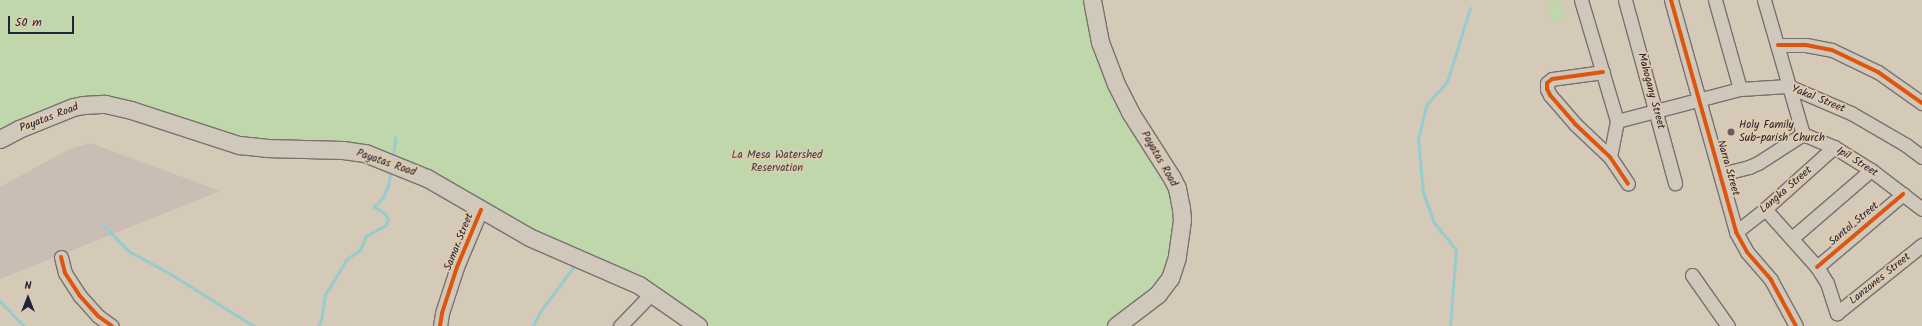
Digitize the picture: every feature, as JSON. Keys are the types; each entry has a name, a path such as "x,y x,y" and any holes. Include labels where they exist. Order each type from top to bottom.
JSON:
{"main road":[{"name":"Payatas Road","path":"1092,0 1100,42 1116,84 1130,112 1177,188 1182,220 1177,256 1170,278 1158,294 1116,326"},
{"name":"Payatas Road","path":"0,139 19,129 64,110 83,105 104,104 131,110 239,145 266,148 365,153 427,178 529,238 639,285 698,326"}],"street":[{"path":"1581,0 1617,121 1610,157"},
{"name":"Mahogany Street","path":"1625,0 1657,112 1675,183"},
{"name":"Narra Street","path":"1671,0 1721,174 1736,232 1747,252 1772,280 1796,326"},
{"path":"1715,0 1740,89"},
{"path":"1721,174 1749,167 1758,163 1803,134 1764,0"},
{"path":"1778,44 1806,45 1832,50 1878,72 1922,103"},
{"path":"1603,72 1552,79 1547,83 1547,89 1550,95 1575,124 1610,157 1628,184"},
{"name":"Yakal Street","path":"1617,121 1657,112 1740,89 1788,86 1851,113 1906,145 1922,157"},
{"name":"Ipil Street","path":"1803,134 1834,147 1871,170 1922,209"},
{"name":"Langka Street","path":"1736,232 1766,209 1834,147"},
{"path":"1792,238 1871,170"},
{"name":"Santol Street","path":"1817,267 1903,194"},
{"path":"1766,209 1817,267"},
{"name":"Samar Street","path":"440,326 442,313 457,267 481,210"},
{"name":"Lanzones Street","path":"1817,267 1827,283 1837,313 1922,245"},
{"path":"60,257 65,273 80,296 98,316 112,326"},
{"path":"1692,275 1728,326"},
{"path":"620,326 652,293"}],"shaded area":[{"path":"90,143 220,191 0,279 0,187 68,150"}],"green space":[{"name":"La Mesa Watershed Reservation","path":"0,0 1087,0 1176,201 1166,277 1111,326 698,326 652,293 365,153 266,148 104,104 0,139"},
{"path":"1560,0 1565,19 1552,23 1546,4"}],"waterway":[{"path":"1450,326 1456,250 1434,223 1423,193 1418,139 1427,104 1447,82 1470,8"},
{"path":"393,157 395,138"},
{"path":"318,326 321,320 325,295 347,259 360,250 366,236 386,225 388,220 385,214 374,207 383,197 388,186 391,170"},
{"path":"102,224 129,251 171,274 254,326"},
{"path":"533,326 540,312 575,265"},
{"path":"0,301 24,326"}],"cycle path":[{"path":"1671,0 1736,232 1747,252 1771,280 1796,326"},
{"path":"1778,45 1806,45 1832,50 1878,72 1922,103"},
{"path":"1603,72 1552,79 1547,83 1547,89 1550,95 1575,124 1610,157 1628,184"},
{"path":"1817,267 1903,194"},
{"path":"440,326 442,313 457,267 481,210"},
{"path":"61,257 65,273 80,296 98,316 112,326"}],"place":[{"name":"Holy Family Sub-parish Church","path":"1731,132"}]}
